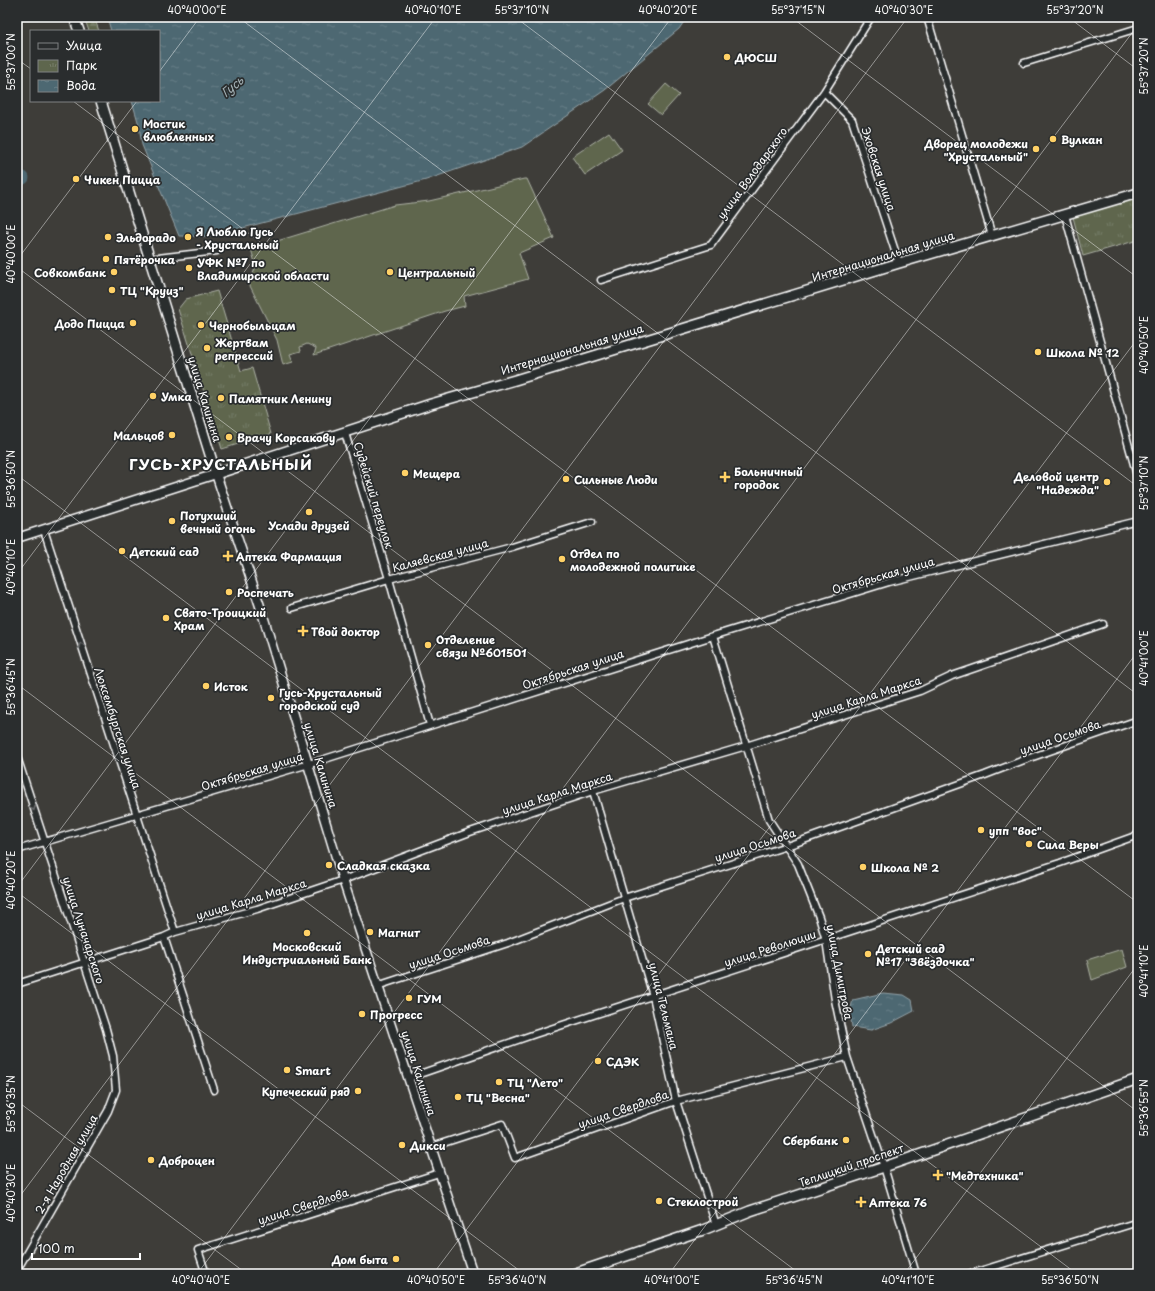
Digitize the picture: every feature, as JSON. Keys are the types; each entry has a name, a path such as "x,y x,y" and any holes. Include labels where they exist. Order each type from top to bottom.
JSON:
{"main road":[{"path":"74,17 79,30"},
{"name":"улица Калинина","path":"101,102 216,474"},
{"name":"Интернациональная улица","path":"216,474 431,404 515,380 899,263 1138,193"},
{"name":"Теплицкий проспект","path":"572,1274 716,1225 750,1211 884,1167 1138,1079"}],"street":[{"name":"улица Володарского","path":"601,280 711,245 824,92 871,17"},
{"path":"927,17 992,236"},
{"path":"1024,63 1138,28"},
{"name":"Эховская улица","path":"824,92 852,120 899,263"},
{"path":"1065,215 1138,479"},
{"path":"149,259 217,251"},
{"name":"Судейский переулок","path":"345,433 389,579 430,725"},
{"name":"Интернациональная улица","path":"17,538 216,474"},
{"name":"улица Калинина","path":"216,474 261,608 343,880 472,1274"},
{"name":"Октябрьская улица","path":"17,850 309,764 889,582 1138,521"},
{"name":"Каляевская улица","path":"292,608 389,579 512,547 592,522"},
{"name":"Люксембургская улица","path":"44,530 174,932"},
{"name":"улица Карла Маркса","path":"17,984 164,937 174,932 257,908 343,880 470,832 593,791 746,746 920,691 952,676 1103,624"},
{"name":"улица Димитрова","path":"713,636 769,820 788,846 798,864 810,893 826,940 835,1000 847,1057 884,1167 916,1274"},
{"name":"улица Осьмова","path":"378,986 508,943 624,898 788,846 1138,720"},
{"name":"улица Луначарского","path":"17,757 106,1029 113,1056 116,1090 108,1110"},
{"name":"улица Тельмана","path":"593,791 653,996 676,1101 716,1225"},
{"name":"улица Революции","path":"408,1078 535,1034 1060,864 1138,834"},
{"path":"164,937 214,1090"},
{"name":"улица Свердлова","path":"431,1147 502,1124 515,1158 676,1101 847,1057"},
{"name":"2-я Народная улица","path":"17,1270 108,1110"},
{"name":"улица Свердлова","path":"206,1274 198,1250 439,1174"},
{"path":"970,1274 1138,1222"}],"green space":[{"path":"84,17 94,17 99,30 89,30"},
{"path":"666,84 679,95 661,115 648,104"},
{"path":"609,132 622,150 585,175 572,157"},
{"name":"Центральный","path":"527,179 554,238 519,253 528,279 464,296 465,306 445,311 314,355 316,348 307,344 300,347 301,351 290,354 293,362 283,365 277,340 249,284 256,266 251,249 395,205 429,201"},
{"path":"1138,198 1138,240 1083,256 1073,217"},
{"path":"217,291 241,371 252,368 271,434 222,449 178,309 186,299"},
{"path":"1122,949 1127,967 1092,980 1087,960"}],"water":[{"path":"107,17 687,17 679,29 605,90 522,147 426,180 212,236 179,236 142,145 139,125 132,102 160,102 160,30 111,30"},
{"path":"883,993 904,995 912,1000 914,1011 891,1023 871,1030 852,1027 850,1011 853,1000"}],"waterway":[{"name":"Гусь","path":"17,181 23,178"}],"place":[{"name":"ДЮСШ","path":"727,57"},
{"name":"Мостик влюбленных","path":"135,129"},
{"name":"Вулкан","path":"1053,139"},
{"name":"Дворец молодежи \"Хрустальный\"","path":"1036,149"},
{"name":"Чикен Пицца","path":"76,179"},
{"name":"Эльдорадо","path":"108,237"},
{"name":"Я Люблю Гусь - Хрустальный","path":"188,237"},
{"name":"Пятёрочка","path":"106,259"},
{"name":"УФК №7 по Владимирской области","path":"189,268"},
{"name":"Совкомбанк","path":"114,272"},
{"name":"Центральный","path":"390,272"},
{"name":"ТЦ \"Круиз\"","path":"112,290"},
{"name":"Додо Пицца","path":"133,323"},
{"name":"Чернобыльцам","path":"201,325"},
{"name":"Жертвам репрессий","path":"207,348"},
{"name":"Школа № 12","path":"1038,352"},
{"name":"Умка","path":"153,396"},
{"name":"Памятник Ленину","path":"221,398"},
{"name":"Мальцов","path":"172,435"},
{"name":"Врачу Корсакову","path":"229,437"},
{"name":"Мещера","path":"405,473"},
{"name":"Больничный городок","path":"725,477"},
{"name":"Сильные Люди","path":"566,479"},
{"name":"Деловой центр \"Надежда\"","path":"1107,482"},
{"name":"Услади друзей","path":"309,512"},
{"name":"Потухший вечный огонь","path":"172,521"},
{"name":"Детский сад","path":"122,551"},
{"name":"Аптека Фармация","path":"228,556"},
{"name":"Отдел по молодежной политике","path":"562,559"},
{"name":"Роспечать","path":"229,592"},
{"name":"Свято-Троицкий Храм","path":"166,618"},
{"name":"Твой доктор","path":"303,631"},
{"name":"Отделение связи №601501","path":"428,645"},
{"name":"Исток","path":"206,686"},
{"name":"Гусь-Хрустальный городской суд","path":"271,698"},
{"name":"упп \"вос\"","path":"981,830"},
{"name":"Сила Веры","path":"1029,844"},
{"name":"Сладкая сказка","path":"329,865"},
{"name":"Школа № 2","path":"863,867"},
{"name":"Магнит","path":"370,932"},
{"name":"Московский Индустриальный Банк","path":"307,933"},
{"name":"Детский сад №17 \"Звёздочка\"","path":"868,954"},
{"name":"ГУМ","path":"409,998"},
{"name":"Прогресс","path":"362,1014"},
{"name":"СДЭК","path":"598,1061"},
{"name":"Smart","path":"287,1070"},
{"name":"ТЦ \"Лето\"","path":"499,1082"},
{"name":"Купеческий ряд","path":"358,1091"},
{"name":"ТЦ \"Весна\"","path":"458,1097"},
{"name":"Сбербанк","path":"846,1140"},
{"name":"Дикси","path":"402,1145"},
{"name":"Доброцен","path":"151,1160"},
{"name":"\"Медтехника\"","path":"938,1175"},
{"name":"Стеклострой","path":"659,1201"},
{"name":"Аптека 76","path":"861,1202"},
{"name":"Дом быта","path":"396,1259"}],"district":[{"name":"ГУСЬ-ХРУСТАЛЬНЫЙ","path":"221,463"}]}
